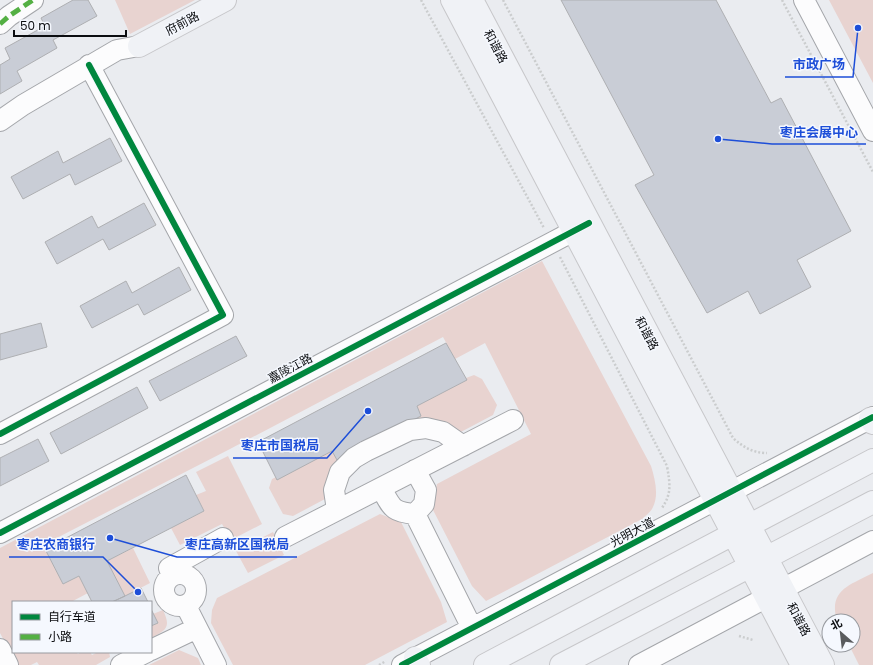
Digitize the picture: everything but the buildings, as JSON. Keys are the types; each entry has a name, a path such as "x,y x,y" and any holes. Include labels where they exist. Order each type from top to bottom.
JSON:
{"main road":[{"name":"府前路","path":"139,46 223,0"},
{"name":"和谐路","path":"452,0 582,227"},
{"name":"和谐路","path":"472,0 582,227 723,496 775,593 823,665"},
{"path":"485,665 873,460"},
{"path":"561,665 873,502"},
{"name":"和谐路","path":"775,593 802,665"}],"street":[{"path":"0,24 33,0"},
{"path":"804,0 873,131"},
{"path":"0,121 23,105 89,65 117,50 139,46"},
{"path":"0,434 223,316 89,65"},
{"name":"嘉陵江路","path":"0,534 582,227"},
{"path":"285,537 513,420"},
{"name":"光明大道","path":"412,663 472,628 723,496 872,420"},
{"path":"337,510 334,490 340,472 354,458 366,451 410,430 426,428 443,432 463,446"},
{"path":"415,514 424,504 426,490 416,470"},
{"path":"381,488 392,508 401,513 415,514"},
{"path":"415,514 472,628"},
{"path":"216,665 186,606 175,606 167,600 164,595 165,584 172,576 169,568 223,538"},
{"path":"639,665 873,541"},
{"path":"152,650 197,628"},
{"path":"0,649 8,665"},
{"path":"121,665 145,653"}],"path":[{"path":"503,0 733,438 741,446 752,451 774,453"},
{"path":"782,0 873,172"},
{"path":"739,636 753,640"}],"shaded area":[{"path":"115,0 195,0 130,34"},
{"path":"829,0 873,0 873,83"},
{"path":"542,261 651,466 656,492 655,502 652,509 642,519 486,601 472,586 431,506 437,484 531,434 485,343 455,359 443,337 43,545 63,584 79,576 88,593 73,601 12,601 12,653 91,653 92,655 96,653 109,653 110,657 96,665 39,665 37,662 31,665 17,665 0,633 0,548"},
{"path":"474,375 482,379 497,405 493,415 459,433 410,421 421,416 417,406"},
{"path":"332,451 346,455 325,499 293,516 283,514 269,488 272,479"},
{"path":"228,456 262,524 231,540 222,524 180,545 171,528 204,511 196,495 206,491 196,472"},
{"path":"380,514 401,522 441,602 447,622 365,665 233,665 211,623 212,610 217,598"},
{"path":"273,532 284,555 248,573 236,551"},
{"path":"133,548 150,583 125,596 107,561"},
{"path":"873,573 873,665 859,665 853,653 861,653 861,613 835,613 838,595 856,581"},
{"path":"163,610 167,624 161,633 152,638 152,626 158,623 153,614"},
{"path":"179,650 198,658 201,665 149,665"}],"marked path":[{"path":"0,24 33,0"}],"cycle path":[{"path":"0,434 223,315 89,65"},
{"path":"0,533 589,223"},
{"path":"402,665 873,417"}],"place":[{"name":"市政广场","path":"858,28"},
{"name":"枣庄会展中心","path":"718,139"},
{"name":"枣庄市国税局","path":"368,411"},
{"name":"枣庄高新区国税局","path":"110,538"},
{"name":"枣庄农商银行","path":"138,592"}]}
